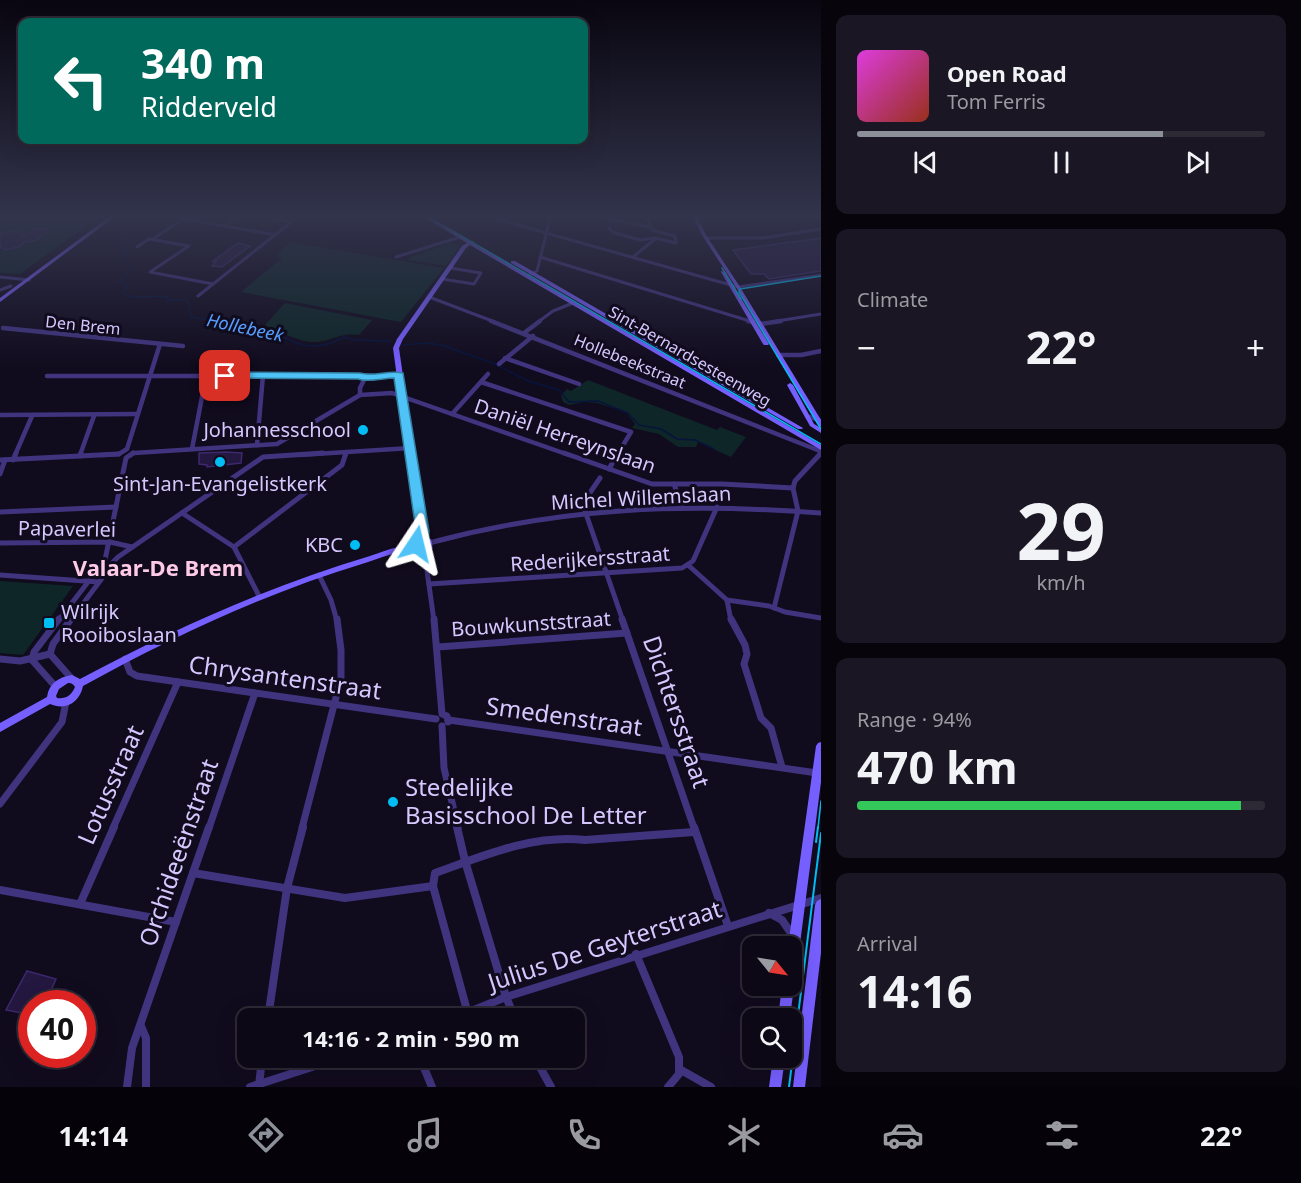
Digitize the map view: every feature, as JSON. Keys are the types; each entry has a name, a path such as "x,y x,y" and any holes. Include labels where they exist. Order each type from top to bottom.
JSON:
{"main road":[{"path":"0,300 41,266"},
{"path":"0,292 43,266"},
{"path":"51,699 51,693 61,681 75,682 176,633 260,596 319,575 423,544 399,375 397,345 452,266"},
{"name":"Sint-Bernardsesteenweg","path":"514,266 800,432 820,450"},
{"path":"719,266 807,416 816,424"},
{"path":"723,266 760,324 821,431"},
{"name":"Sint-Bernardsesteenweg","path":"530,275 573,303 788,429 800,432"},
{"path":"800,432 816,424"},
{"path":"51,699 58,703 66,702 78,693 75,682"},
{"path":"0,728 51,699"},
{"path":"795,936 821,746"},
{"path":"799,1087 821,905"},
{"path":"775,1087 778,1068"}],"street":[{"path":"159,266 150,272 213,284"},
{"path":"198,296 236,266"},
{"path":"530,275 537,270 538,266"},
{"path":"569,266 753,322"},
{"path":"664,266 738,287 821,275"},
{"path":"442,279 474,284 481,273 450,268"},
{"path":"459,282 467,271"},
{"path":"0,276 24,279"},
{"name":"Hollebeekstraat","path":"429,297 820,450"},
{"path":"524,333 553,311 573,303"},
{"path":"760,324 821,314"},
{"name":"Den Brem","path":"3,328 183,346"},
{"path":"499,364 533,336"},
{"path":"127,449 160,344"},
{"path":"778,355 801,355 821,351"},
{"path":"505,358 579,384"},
{"path":"452,414 488,374"},
{"path":"47,376 262,375 360,376 365,378 378,375 399,375"},
{"path":"256,445 262,375"},
{"path":"192,449 206,376"},
{"path":"119,454 121,458 126,458 134,453 285,441 360,395 360,388 365,378"},
{"path":"481,382 629,430 632,434 609,469"},
{"name":"Daniël Herreynslaan","path":"360,395 392,393 403,396 652,484 793,488"},
{"path":"0,415 137,414"},
{"path":"13,460 33,416"},
{"path":"80,456 93,416"},
{"path":"50,654 53,644 107,568 132,547 263,457 411,448"},
{"path":"0,474 2,460 119,454 127,449 133,450 134,453"},
{"path":"774,608 798,511 793,488 795,481 821,454 820,450"},
{"path":"234,547 342,465 346,452"},
{"path":"32,660 34,652 105,560 126,458"},
{"path":"585,512 585,500 600,478"},
{"path":"674,484 682,507"},
{"path":"0,512 116,507"},
{"name":"Michel Willemslaan","path":"423,544 464,533 585,512 717,507 821,513"},
{"name":"Rederijkersstraat","path":"429,584 682,568 693,561 717,507"},
{"name":"Dichtersstraat","path":"585,512 608,573 667,751 671,757 694,832 728,926"},
{"path":"182,513 234,547 260,596"},
{"name":"Papaverlei","path":"0,543 110,542 132,547"},
{"path":"423,544 438,647 442,714"},
{"path":"105,560 107,568"},
{"path":"688,565 727,600 821,618"},
{"path":"0,575 99,582"},
{"path":"270,1008 288,888 341,678 341,634 329,593 319,575"},
{"path":"727,600 734,628 743,638 748,656 744,664 761,718 771,728 782,767"},
{"name":"Bouwkunststraat","path":"438,647 627,633"},
{"path":"0,659 32,660 50,654"},
{"path":"50,654 75,682"},
{"name":"Chrysantenstraat","path":"124,659 130,672 137,676 436,719"},
{"path":"32,660 55,686"},
{"name":"Lotusstraat","path":"80,904 178,682"},
{"name":"Orchideeënstraat","path":"127,1087 128,1061 255,693"},
{"path":"0,804 62,722 66,702"},
{"path":"442,714 436,719 438,724 446,723"},
{"path":"442,714 447,716 444,768 465,861 511,1008"},
{"name":"Smedenstraat","path":"446,723 817,773"},
{"path":"466,1008 433,886 435,873 513,846 567,838 585,840 694,832"},
{"path":"193,873 345,898 433,886"},
{"path":"0,890 176,922"},
{"name":"Julius De Geyterstraat","path":"481,1008 506,997 636,954 821,898"},
{"path":"770,913 782,920 794,936"},
{"path":"636,954 676,1048 681,1070 675,1081 668,1087"},
{"name":"Orchideeënstraat","path":"141,1026 146,1038 146,1087"},
{"path":"256,1086 260,1068"},
{"path":"256,1086 310,1068"},
{"path":"424,1068 432,1087"},
{"path":"541,1068 551,1087"},
{"path":"681,1070 711,1087"}],"green space":[{"path":"0,266 31,266 20,274 0,273"},
{"path":"273,266 431,266 444,268 401,322 241,292"},
{"path":"285,303 372,320 359,335 352,334 320,342 308,342 265,325"},
{"path":"588,380 717,430 720,427 746,437 731,457 698,442 696,447 678,447 659,434 632,428 635,424 626,412 597,403 584,402 569,405 563,402 561,395 567,389 571,391"},
{"path":"0,581 73,586 23,655 0,653"}],"building":[{"path":"745,266 821,266 821,271 769,279 764,274 751,274"},
{"name":"Sint-Jan-Evangelistkerk","path":"199,453 242,453 241,463 207,467 207,465 199,464"},
{"path":"27,971 56,979 51,990 18,990 18,1012 6,1010"}],"waterway":[{"name":"Hollebeek","path":"130,266 128,274 118,281 127,285 123,294 134,297 157,296 168,297 167,300 187,300 191,317 265,330 306,345 317,346 344,337 354,340 391,341"},
{"name":"Hollebeek","path":"403,345 426,343 442,345 495,364 528,381 559,390 569,402 598,401 628,413 639,425 661,429 677,439 695,440 714,449"}],"tram line":[{"path":"513,266 821,444"},
{"path":"722,268 741,299"},
{"path":"821,276 740,289 739,292 821,429"},
{"path":"818,828 821,801"},
{"path":"816,842 818,827"},
{"path":"789,1087 821,833"}],"place":[{"name":"Johannesschool","path":"363,430"},
{"name":"Sint-Jan-Evangelistkerk","path":"220,462"},
{"name":"KBC","path":"355,545"},
{"name":"Wilrijk Rooiboslaan","path":"49,623"},
{"name":"Stedelijke Basisschool De Letter","path":"393,802"}],"district":[{"name":"Valaar-De Brem","path":"158,568"}],"route":[{"path":"225,376 360,376 365,378 378,375 399,375 423,531 423,540 416,544"}]}
